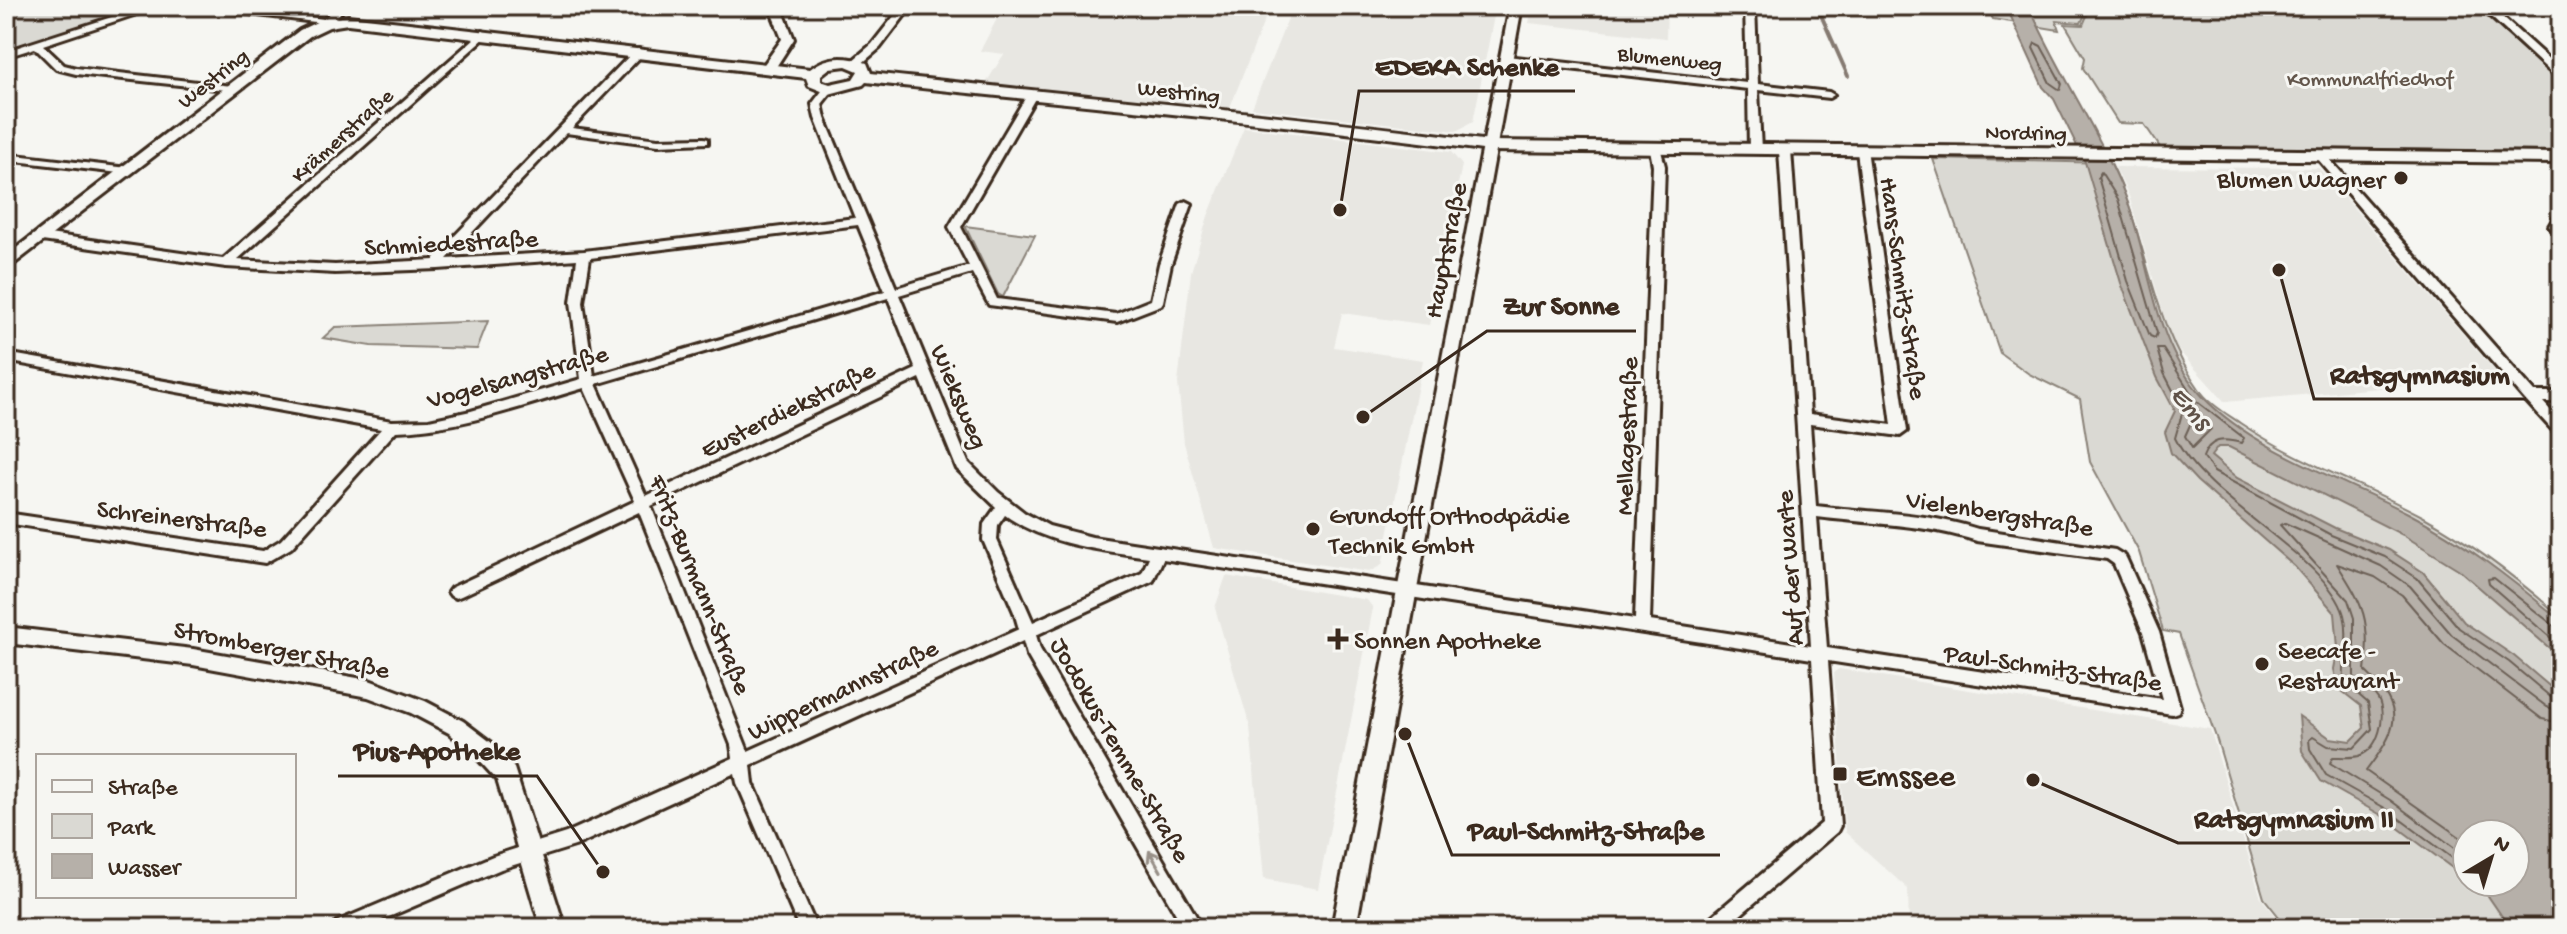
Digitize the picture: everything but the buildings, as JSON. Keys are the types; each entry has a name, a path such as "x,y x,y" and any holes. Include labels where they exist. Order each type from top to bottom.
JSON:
{"main road":[{"name":"Westring","path":"6,265 305,33 326,23 348,20 483,34 813,74"},
{"path":"836,61 860,70 849,87 829,89 814,83 813,74 836,61"},
{"name":"Westring","path":"860,70 1032,95 1211,116 1308,123 1490,146"},
{"name":"Nordring","path":"1490,146 2561,158"}],"street":[{"path":"6,54 156,6"},
{"path":"209,6 317,19 326,23 341,6"},
{"path":"769,67 788,39 775,6"},
{"path":"860,70 907,6"},
{"name":"Hauptstraße","path":"1344,928 1516,6"},
{"path":"1750,6 1755,150"},
{"path":"2484,6 2561,76"},
{"name":"Krämerstraße","path":"226,263 483,34"},
{"path":"36,44 60,67 76,71 232,89"},
{"path":"438,265 442,256 639,52"},
{"name":"Blumenweg","path":"1507,59 1829,95"},
{"name":"Wieksweg","path":"829,89 817,104 820,118 962,465 1004,506 1029,522 1059,534 1158,553 1406,591"},
{"path":"1032,95 955,227 993,302 1117,318 1157,302 1165,264 1186,204"},
{"path":"565,130 658,142 704,141"},
{"name":"Mellagestraße","path":"1642,628 1659,166 1656,149"},
{"name":"Auf der Warte","path":"1711,928 1831,826 1785,150"},
{"name":"Hans-Schmitz-Straße","path":"1805,418 1900,431 1863,151"},
{"path":"2321,156 2561,431"},
{"path":"6,157 128,171"},
{"path":"2561,216 2555,226 2561,232"},
{"name":"Schmiedestraße","path":"42,237 226,263 335,269 584,255 863,221"},
{"name":"Fritz-Burmann-Straße","path":"584,255 577,302 588,382 643,504 739,745 745,783 808,928"},
{"name":"Vogelsangstraße","path":"6,357 392,426 429,425 464,418 977,268"},
{"name":"Eusterdiekstraße","path":"456,592 924,371"},
{"path":"2530,397 2561,397"},
{"name":"Schreinerstraße","path":"6,518 265,557 286,544 392,426"},
{"name":"Jodokus-Temme-Straße","path":"1004,506 991,524 990,540 1033,650 1194,928"},
{"name":"Vielenbergstraße","path":"1811,511 1871,520 1894,518 1959,528 1977,535 2110,554 2127,570 2151,632 2172,707"},
{"name":"Wippermannstraße","path":"342,928 531,852 569,840 1148,577 1158,553"},
{"name":"Paul-Schmitz-Straße","path":"1406,591 2172,707"},
{"name":"Stromberger Straße","path":"6,635 193,657 369,689 418,707 456,727 484,750 506,775 553,928"}],"shaded area":[{"path":"917,6 1270,6 1229,110 986,83 1004,54 980,51 999,15"},
{"path":"1293,6 1496,6 1473,122 1456,131 1252,108"},
{"path":"1532,6 1667,6 1666,38 1529,23"},
{"path":"1244,127 1451,152 1462,165 1429,325 1342,313 1334,347 1423,360 1382,565 1369,572 1214,548 1184,443 1178,383 1191,272 1208,216"},
{"path":"2115,167 2319,168 2500,377 2225,402 2172,343 2129,196"},
{"path":"1226,576 1367,600 1373,608 1318,889 1264,879 1250,727 1215,608"},
{"path":"1839,669 2210,729 2261,898 2286,928 1909,928 1908,889 1845,832 1834,672"}],"green space":[{"path":"6,6 136,6 138,8 6,50"},
{"path":"1986,6 2089,6 2081,23 2056,21 2059,30 1993,19"},
{"name":"Kommunalfriedhof","path":"2091,6 2475,6 2561,83 2561,151 2160,147 2144,124 2118,123 2083,68 2085,58 2065,24 2083,25"},
{"path":"1933,159 2111,163 2134,221 2171,339 2202,393 2262,437 2401,505 2460,539 2561,617 2561,928 2288,928 2264,898 2217,740 2179,634 2163,631 2139,552 2090,462 2080,399 2029,374 2000,353"},
{"path":"965,226 1035,235 1003,297 998,294"},
{"path":"488,321 477,349 371,346 323,338 335,327"}],"water":[{"name":"Ems","path":"2006,6 2029,6 2103,147 2134,220 2155,300 2173,352 2186,376 2203,397 2247,433 2273,448 2408,513 2448,536 2561,621 2561,658 2458,569 2403,535 2229,447 2218,447 2211,456 2237,478 2335,528 2389,550 2423,572 2464,622 2514,656 2561,696 2561,928 2510,928 2489,898 2531,898 2531,818 2451,818 2451,867 2381,815 2321,781 2302,751 2299,716 2330,738 2351,741 2364,728 2361,706 2338,688 2334,669 2338,648 2335,613 2295,567 2197,481 2171,453 2165,432 2175,411 2157,377 2121,283 2085,162 2054,99 2043,87"}],"waterway":[{"path":"1817,6 1848,76"}],"place":[{"name":"Blumen Wagner","path":"2401,178"},
{"name":"EDEKA Schenke","path":"1340,210"},
{"name":"Ratsgymnasium","path":"2279,270"},
{"name":"Zur Sonne","path":"1363,417"},
{"name":"Grundoff Orthodpädie Technik GmbH","path":"1313,529"},
{"name":"Sonnen Apotheke","path":"1338,639"},
{"name":"Seecafe - Restaurant","path":"2262,664"},
{"name":"Paul-Schmitz-Straße","path":"1405,734"},
{"name":"Emssee","path":"1840,774"},
{"name":"Ratsgymnasium II","path":"2033,780"},
{"name":"Pius-Apotheke","path":"603,872"}]}
